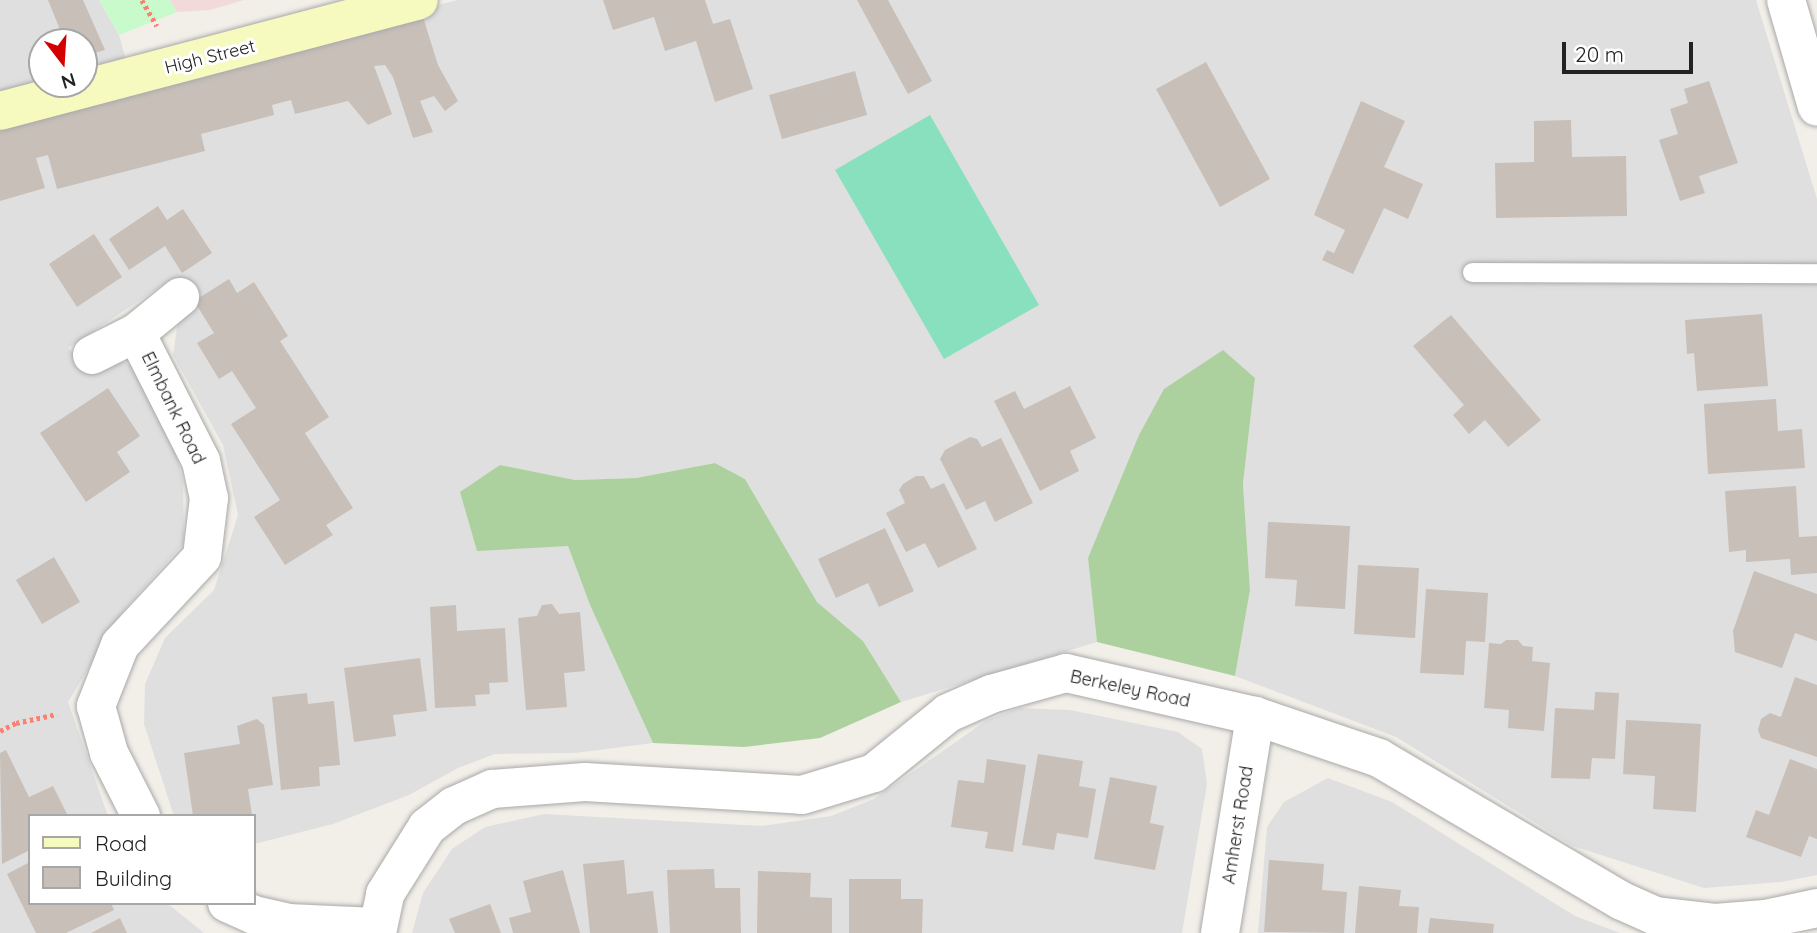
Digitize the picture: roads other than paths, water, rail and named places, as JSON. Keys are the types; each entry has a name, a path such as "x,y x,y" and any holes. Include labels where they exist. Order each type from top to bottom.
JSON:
{"street":[{"name":"High Street","path":"0,111 419,0"},
{"path":"1786,0 1817,107"},
{"name":"Elmbank Road","path":"92,355 136,333 180,297"},
{"name":"Elmbank Road","path":"136,333 201,461 209,498 202,557 120,645 96,706 109,753 140,814"},
{"name":"Berkeley Road","path":"377,930 385,894 427,827 454,806 492,789 585,782 802,795 874,773 948,713 992,694 1066,673 1255,716 1379,758 1622,901 1656,916 1716,923 1765,919 1817,908"},
{"name":"Amherst Road","path":"1220,933 1255,716"},
{"path":"232,905 254,915 288,923 377,930"}],"lane":[{"path":"1472,272 1817,273"}]}
